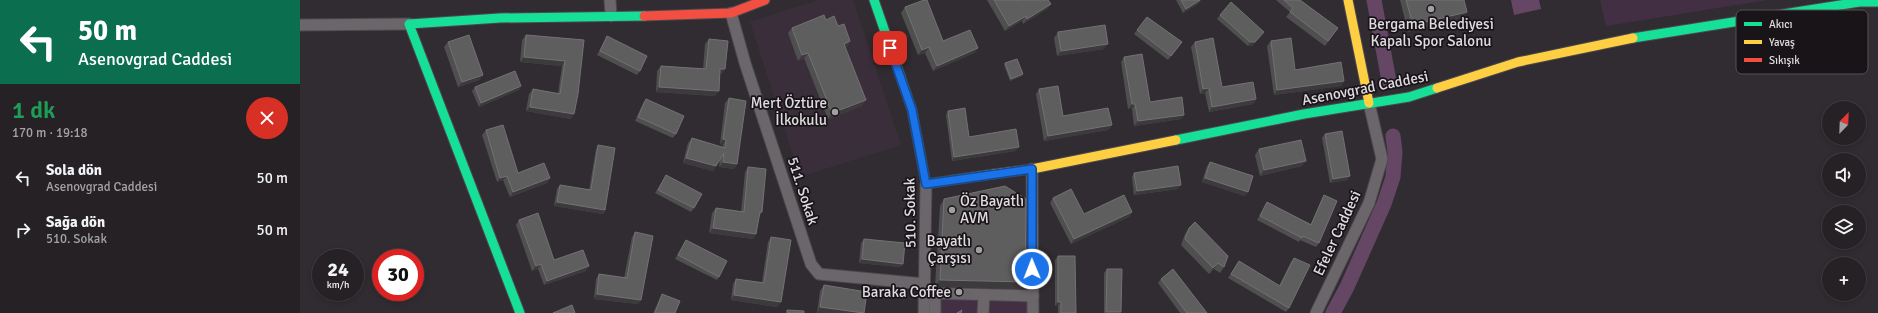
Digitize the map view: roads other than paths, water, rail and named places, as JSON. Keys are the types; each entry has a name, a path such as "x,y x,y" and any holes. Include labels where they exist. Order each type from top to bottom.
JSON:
{"main road":[{"path":"520,313 409,24 500,18 731,13 765,0"},
{"name":"510. Sokak","path":"874,0 912,110 926,184"},
{"name":"Efeler Caddesi","path":"1348,0 1369,103"},
{"name":"Asenovgrad Caddesi","path":"1808,10 1859,2 1878,2"},
{"name":"Asenovgrad Caddesi","path":"926,184 1032,169 1369,103 1409,97 1518,62 1649,35 1736,21"}],"street":[{"path":"610,0 611,16"},
{"name":"511. Sokak","path":"731,13 745,63 811,264 819,274 928,290 984,295 1033,296"},
{"path":"300,25 409,24"},
{"name":"Efeler Caddesi","path":"1316,313 1369,203 1382,159 1369,103"},
{"path":"1032,169 1033,313"},
{"name":"510. Sokak","path":"924,313 928,290 926,184"},
{"path":"928,290 934,313"},
{"path":"983,313 984,295"}],"waterway":[{"path":"1374,0 1389,81"},
{"path":"1333,313 1347,287 1384,204 1393,177 1395,152 1393,136"}],"place":[{"name":"Bergama Belediyesi Kapalı Spor Salonu","path":"1431,9"},
{"name":"Mert Öztüre İlkokulu","path":"835,112"},
{"name":"Öz Bayatlı AVM","path":"952,210"},
{"name":"Bayatlı Çarşısı","path":"979,250"},
{"name":"Baraka Coffee","path":"959,292"}]}
